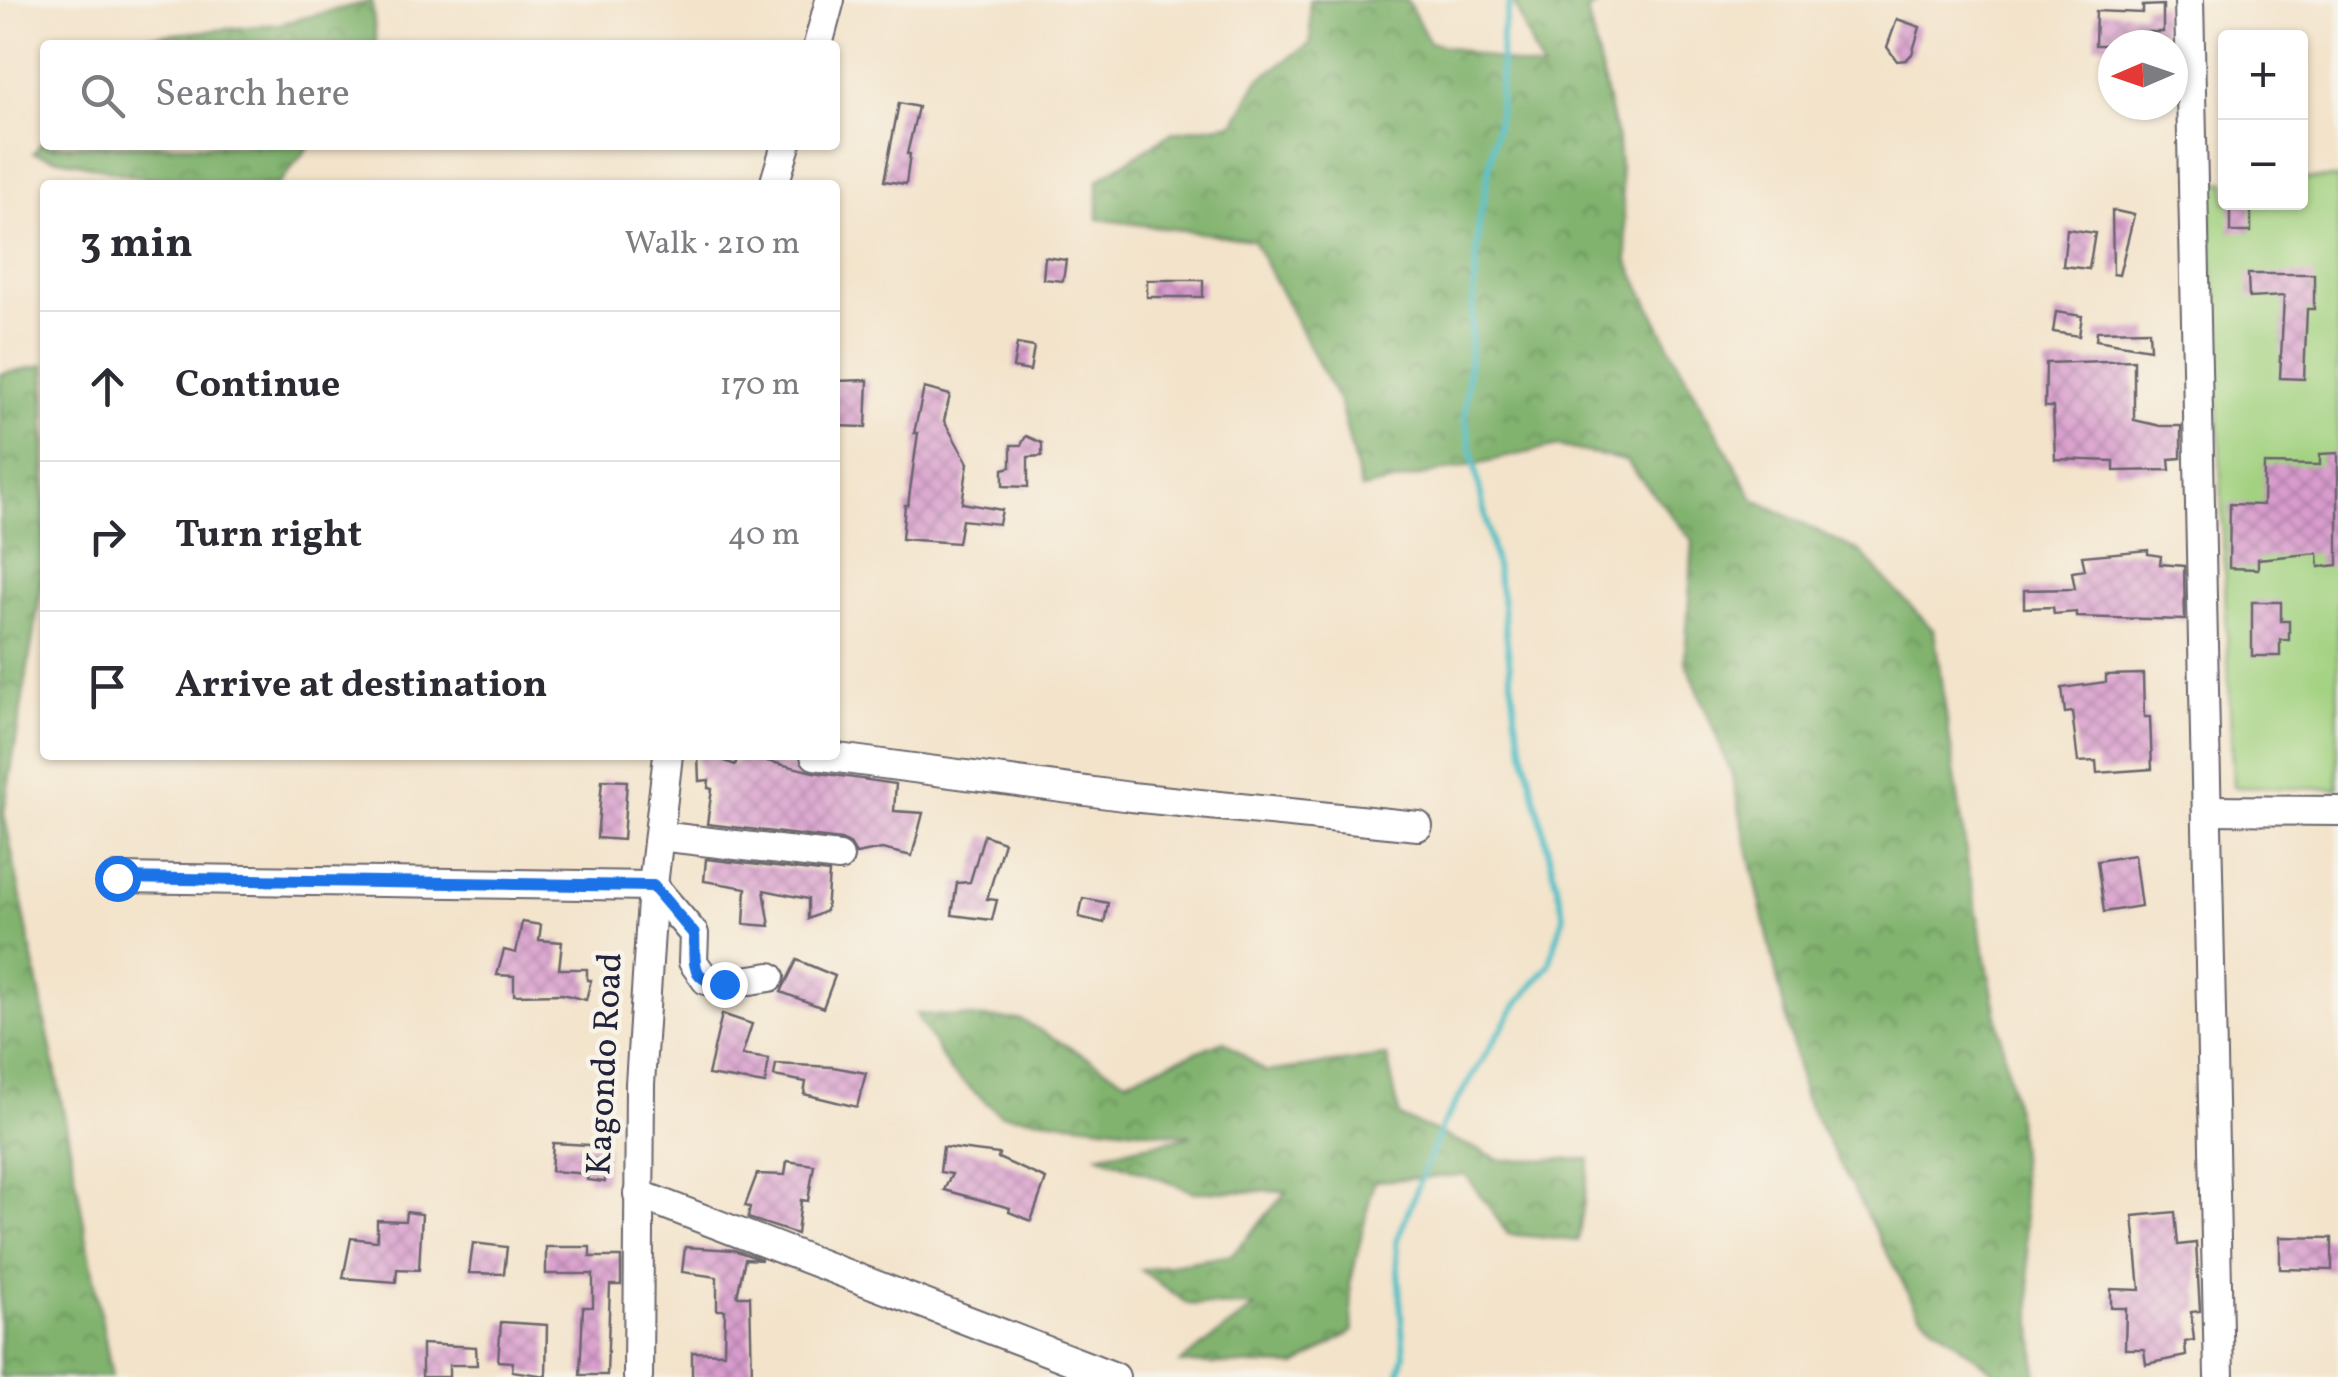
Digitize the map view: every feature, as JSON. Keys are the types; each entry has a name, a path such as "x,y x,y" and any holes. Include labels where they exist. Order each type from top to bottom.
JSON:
{"street":[{"path":"819,40 830,0"},
{"path":"2189,0 2219,1377"},
{"path":"776,180 784,150"},
{"path":"840,758 1132,797 1418,826"},
{"name":"Kagondo Road","path":"638,1377 640,1084 653,886 667,760"},
{"path":"2207,810 2338,811"},
{"path":"659,836 839,857"},
{"path":"117,878 653,886 694,934 693,962 706,980 724,984 770,977"},
{"path":"638,1194 1115,1377"}],"green space":[{"path":"1309,0 1407,0 1429,42 1542,71 1513,0 1609,0 1587,11 1618,144 1628,262 1674,355 1754,499 1860,552 1934,631 1968,866 2017,1119 2037,1377 2001,1377 1919,1313 1804,1097 1731,772 1685,659 1693,541 1626,461 1558,446 1361,489 1340,404 1253,240 1098,219 1098,180 1173,132 1234,123 1259,79 1311,43"},
{"path":"372,1 376,40 131,40 133,38 279,24"},
{"path":"40,145 40,150 306,150 282,180 152,180 33,153"},
{"path":"2338,178 2338,789 2233,787 2209,182 2218,182 2218,210 2308,210 2308,179"},
{"path":"40,366 40,594 4,813 112,1377 0,1377 0,374"},
{"path":"916,1014 1022,1020 1126,1080 1224,1041 1266,1072 1387,1056 1400,1117 1502,1160 1590,1159 1578,1241 1508,1234 1466,1175 1374,1181 1350,1285 1353,1331 1296,1366 1180,1363 1255,1307 1188,1304 1141,1270 1232,1255 1287,1191 1194,1192 1098,1155 1192,1136 1000,1114 950,1071"}],"building":[{"path":"2163,5 2163,30 2098,30 2095,45 2096,11 2143,13 2143,6"},
{"path":"1897,19 1920,27 1912,54 1897,61 1887,47"},
{"path":"899,103 918,107 907,154 906,184 884,181"},
{"path":"2112,210 2134,215 2119,275 2113,274"},
{"path":"2230,210 2251,210 2251,232 2230,232"},
{"path":"2067,229 2095,233 2089,269 2063,266"},
{"path":"1045,257 1066,260 1063,281 1043,279"},
{"path":"2248,274 2314,274 2314,309 2307,309 2304,379 2280,378 2284,296 2249,298"},
{"path":"1147,280 1203,280 1203,297 1147,297"},
{"path":"2056,312 2082,316 2079,336 2053,332"},
{"path":"2149,330 2150,349 2096,340 2097,331"},
{"path":"1017,344 1034,347 1030,371 1013,368"},
{"path":"2134,360 2134,420 2181,426 2181,458 2169,459 2170,470 2114,471 2114,461 2055,459 2053,407 2045,407 2046,363"},
{"path":"868,380 866,427 840,426 840,381"},
{"path":"924,388 950,395 944,421 968,463 962,503 1002,510 999,524 962,520 958,543 902,539 918,433 914,433"},
{"path":"1026,436 1042,443 1042,456 1028,457 1028,487 1003,486 1003,469 1011,467 1011,445 1021,445"},
{"path":"2338,453 2338,565 2319,567 2318,553 2258,559 2258,569 2229,568 2230,504 2263,505 2264,464 2320,465 2320,454"},
{"path":"2148,550 2148,554 2161,556 2160,564 2184,566 2185,620 2076,617 2076,612 2054,614 2053,607 2024,608 2024,590 2075,589 2072,572 2085,570 2082,556"},
{"path":"2252,602 2281,602 2281,621 2289,621 2289,640 2280,640 2280,656 2252,656"},
{"path":"2143,674 2144,717 2150,717 2152,769 2097,773 2096,761 2078,762 2072,712 2065,713 2062,688 2106,682 2106,675"},
{"path":"698,760 722,760 735,765 737,760 763,760 896,784 894,811 923,813 912,856 882,849 856,854 850,844 841,840 707,824 712,789 708,788 709,780 699,781"},
{"path":"602,780 627,781 623,840 597,838"},
{"path":"984,835 1004,842 987,899 997,900 992,920 952,915 957,883 970,882"},
{"path":"2134,855 2141,906 2104,912 2097,861"},
{"path":"706,859 829,873 826,911 808,919 808,899 764,890 770,926 744,924 746,888 704,881"},
{"path":"1083,898 1108,903 1104,923 1079,917"},
{"path":"522,922 541,925 539,940 562,942 559,969 587,969 587,980 591,980 586,1000 562,994 514,995 514,976 497,975 504,950 516,953"},
{"path":"797,960 835,976 823,1008 781,992"},
{"path":"722,1014 752,1024 742,1055 769,1059 765,1084 708,1075"},
{"path":"776,1064 866,1073 857,1107 804,1094 806,1082 774,1076"},
{"path":"553,1143 607,1146 605,1182 587,1180 588,1174 551,1171"},
{"path":"943,1147 999,1154 998,1158 1046,1179 1031,1221 1009,1212 1010,1208 944,1190 952,1174 940,1172"},
{"path":"787,1161 814,1165 808,1201 801,1200 797,1234 748,1218 750,1207 745,1206 757,1174 785,1175"},
{"path":"406,1212 422,1214 419,1270 397,1269 396,1282 343,1278 351,1238 377,1241 377,1220 405,1221"},
{"path":"2175,1212 2178,1245 2196,1243 2200,1311 2191,1312 2194,1340 2185,1342 2186,1356 2146,1364 2144,1349 2125,1349 2126,1308 2111,1308 2111,1289 2140,1290 2133,1216"},
{"path":"2280,1237 2332,1238 2332,1270 2280,1269"},
{"path":"473,1243 507,1247 504,1274 469,1273"},
{"path":"546,1247 590,1247 590,1257 621,1257 621,1285 610,1285 607,1375 580,1375 583,1307 593,1307 593,1274 546,1274"},
{"path":"685,1247 734,1250 762,1260 745,1259 737,1296 750,1296 752,1377 692,1377 692,1352 724,1353 725,1310 717,1310 717,1277 682,1272"},
{"path":"501,1322 547,1325 546,1376 512,1371 513,1362 498,1361"},
{"path":"422,1344 476,1347 477,1365 449,1365 449,1377 422,1377"}],"waterway":[{"path":"1398,1377 1404,1355 1396,1242 1443,1124 1515,1007 1549,965 1564,915 1516,720 1502,597 1465,418 1479,224 1499,113 1502,33 1511,0"}],"route":[{"path":"117,878 653,886 694,934 693,962 698,972 706,980 724,984"}]}
